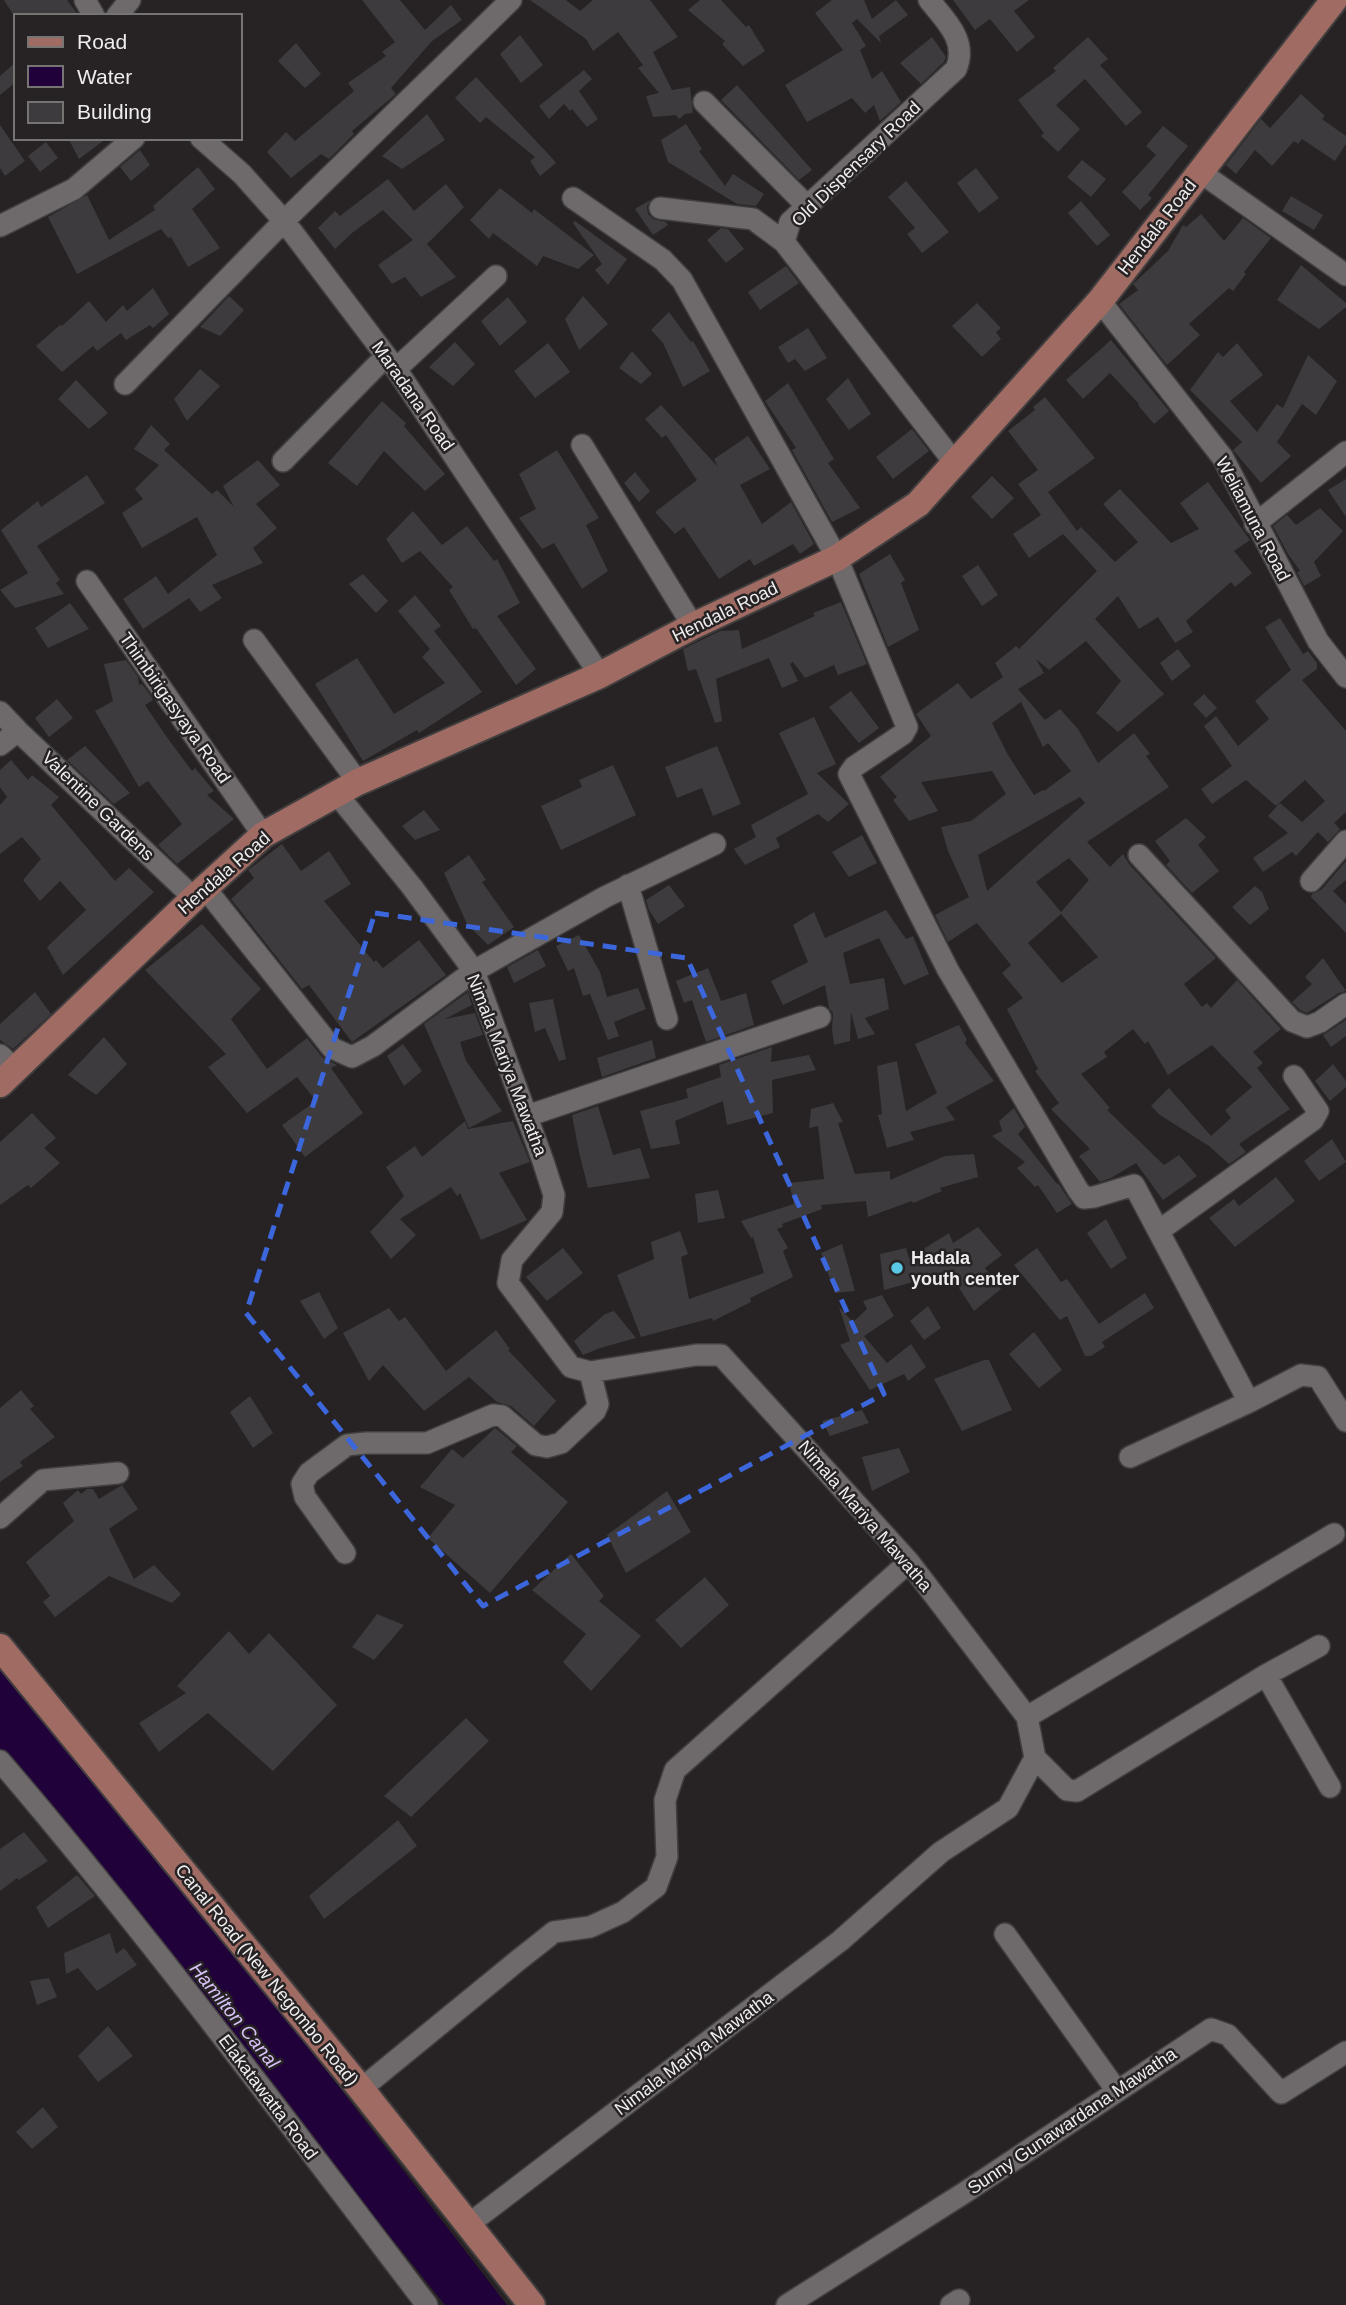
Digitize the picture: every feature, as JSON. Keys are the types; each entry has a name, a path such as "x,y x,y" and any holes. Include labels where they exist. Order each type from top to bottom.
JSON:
{"main road":[{"name":"Hendala Road","path":"5,1069 262,835 347,788 600,674 693,626 837,558 918,504 1100,301 1334,0"},
{"name":"Canal Road (New Negombo Road)","path":"0,1647 361,2090 531,2305"}],"street":[{"path":"119,14 130,0"},
{"path":"125,384 284,221 511,0"},
{"name":"Old Dispensary Road","path":"929,0 957,34 961,58 956,69 790,222 784,243 954,462"},
{"path":"704,102 807,206"},
{"path":"0,226 74,190 132,140"},
{"name":"Maradana Road","path":"203,140 242,174 284,221 391,363 600,674"},
{"path":"1200,172 1346,275"},
{"path":"573,198 663,260 682,279 837,558 907,727 903,734 854,767 849,774 854,784 948,970 1078,1190 1084,1198 1134,1185 1249,1402"},
{"path":"660,208 752,219 784,243"},
{"path":"283,461 391,363 496,276"},
{"name":"Weliamuna Road","path":"1100,301 1223,458 1318,641 1346,677"},
{"path":"582,445 693,626"},
{"path":"1255,524 1346,452"},
{"name":"Thimbirigasyaya Road","path":"87,581 262,835"},
{"name":"Nimala Mariya Mawatha","path":"254,640 412,887 474,971 554,1195 552,1212 512,1260 508,1283 571,1367 590,1373 696,1355 721,1355 909,1562 1027,1717 1035,1758 1008,1808 941,1852 840,1941 468,2224"},
{"name":"Valentine Gardens","path":"0,712 199,893 332,1048 352,1057 373,1046 474,971"},
{"path":"0,745 18,731"},
{"path":"1311,881 1346,841"},
{"path":"474,971 628,885 715,844"},
{"path":"1139,855 1298,1025 1307,1027 1320,1022 1346,1004"},
{"path":"628,885 667,1019"},
{"path":"527,1116 820,1017"},
{"path":"1160,1230 1314,1120 1318,1111 1294,1076"},
{"path":"345,1553 304,1497 302,1484 309,1472 347,1445 427,1443 493,1415 502,1416 536,1444 547,1447 561,1443 596,1411 598,1404 590,1373"},
{"path":"1129,1457 1301,1375 1318,1377 1346,1420"},
{"path":"0,1518 43,1480 118,1473"},
{"path":"1027,1717 1334,1534"},
{"path":"361,2090 555,1932 590,1927 623,1912 656,1887 667,1857 665,1800 675,1770 909,1562"},
{"path":"1035,1758 1067,1790 1077,1791 1266,1675 1320,1646"},
{"path":"1266,1675 1331,1787"},
{"name":"Elakatawatta Road","path":"0,1761 217,2029 427,2305"},
{"path":"1005,1934 1117,2091"},
{"name":"Sunny Gunawardana Mawatha","path":"787,2305 964,2193 1211,2029 1228,2035 1281,2093 1346,2052"}],"highlighted area":[{"path":"375,913 687,958 884,1394 483,1606 246,1313"}],"water":[{"name":"Hamilton Canal","path":"0,1661 32,1697 343,2092 507,2305 445,2305 0,1750"}],"building":[{"path":"4,0 67,0 78,14 14,14"},
{"path":"362,0 400,0 425,30 451,5 462,20 432,41 391,88 396,94 352,131 354,134 329,159 321,154 291,178 267,152 286,132 295,141 354,91 348,83 386,56 382,52 395,42"},
{"path":"530,0 566,0 580,11 593,0 650,0 678,37 653,52 672,90 690,87 693,113 685,114 679,119 676,115 653,117 646,96 659,93 638,68 643,65 618,32 593,51 586,39"},
{"path":"700,0 721,0 746,27 749,25 765,51 743,66 722,44 725,41 688,10"},
{"path":"832,0 864,0 872,19 896,0 908,15 879,36 881,43 857,19 852,23 866,46 860,50 872,79 882,71 901,102 880,121 874,105 865,113 852,98 807,122 785,85 843,50 815,13"},
{"path":"953,0 1029,0 1014,11 1035,37 1017,52 990,19 975,30"},
{"path":"520,35 543,65 521,83 500,54"},
{"path":"932,37 946,57 921,84 900,63"},
{"path":"1088,37 1108,59 1100,65 1142,112 1126,126 1085,79 1056,105 1080,129 1058,152 1041,136 1044,133 1018,100 1056,71 1053,68"},
{"path":"296,43 321,74 305,88 278,61"},
{"path":"14,64 14,84 0,95 0,76"},
{"path":"584,70 592,79 579,91 598,119 587,127 572,109 570,111 564,104 549,119 539,106"},
{"path":"476,77 556,163 540,176 530,161 535,157 486,117 480,123 455,98"},
{"path":"737,85 812,170 799,180 721,100"},
{"path":"1301,94 1325,116 1322,119 1346,136 1346,144 1335,161 1302,139 1298,144 1294,141 1272,166 1255,150 1236,174 1226,165 1261,119 1270,128"},
{"path":"427,114 445,140 402,169 382,156"},
{"path":"686,124 702,149 699,151 725,186 733,174 764,194 756,206 737,204 668,162 661,140"},
{"path":"0,125 25,161 5,176 0,168"},
{"path":"1163,126 1188,146 1148,195 1152,198 1140,210 1122,192 1156,155 1146,146"},
{"path":"69,140 104,140 79,159"},
{"path":"46,142 58,158 40,172 28,156"},
{"path":"140,150 150,165 131,181 120,167"},
{"path":"1082,160 1106,179 1091,197 1067,177"},
{"path":"198,167 215,189 192,209 220,248 188,267 171,237 168,238 161,229 77,274 48,217 87,195 109,240 155,210 153,206"},
{"path":"976,168 999,198 979,213 957,183"},
{"path":"388,179 414,211 446,184 464,207 427,244 456,277 421,297 405,277 392,284 378,265 413,240 383,210 335,249 318,228 335,211 340,216"},
{"path":"906,181 949,232 922,253 907,234 915,228 888,197"},
{"path":"500,188 532,213 534,209 594,255 578,269 543,256 537,266 493,233 489,239 470,220"},
{"path":"1291,196 1323,215 1314,230 1282,211"},
{"path":"650,200 648,214 668,225 653,235 635,209"},
{"path":"1081,201 1110,235 1097,246 1068,213"},
{"path":"1201,214 1224,241 1243,218 1271,238 1244,272 1246,274 1233,291 1229,288 1189,324 1200,335 1167,365 1119,304 1138,290 1133,284 1168,251 1183,225 1186,227"},
{"path":"575,221 627,259 608,285 595,270 602,264 573,223"},
{"path":"721,228 728,229 744,249 726,263 707,240"},
{"path":"1301,265 1346,303 1346,307 1319,329 1277,300"},
{"path":"786,266 799,283 760,310 748,292"},
{"path":"153,288 169,314 153,328 150,325 126,340 121,333 97,351 93,346 62,372 36,346 89,301 106,322 123,305 127,311"},
{"path":"229,296 244,310 220,336 200,327"},
{"path":"583,296 608,324 579,350 565,319"},
{"path":"508,297 527,322 500,346 481,321"},
{"path":"977,303 1001,328 996,332 1001,339 982,357 952,326"},
{"path":"669,312 691,342 693,341 710,371 683,387 663,343 651,330"},
{"path":"808,328 827,358 805,371 795,359 788,363 778,347"},
{"path":"1111,340 1169,411 1154,424 1110,373 1083,399 1066,380"},
{"path":"455,342 475,364 453,386 429,367"},
{"path":"548,343 570,372 535,398 514,371"},
{"path":"1237,343 1263,375 1230,401 1257,432 1277,404 1283,408 1308,355 1337,381 1316,415 1302,404 1277,442 1291,456 1261,483 1233,450 1242,442 1190,390 1218,352 1223,357"},
{"path":"632,351 652,374 641,384 619,368"},
{"path":"200,369 220,386 187,421 174,399"},
{"path":"848,378 871,414 849,430 826,399"},
{"path":"76,380 108,413 89,429 58,399"},
{"path":"788,383 834,459 828,463 860,508 832,522 792,450 796,448 765,401"},
{"path":"1045,397 1095,458 1048,492 1077,531 1081,527 1115,562 1138,542 1103,504 1120,489 1171,543 1199,529 1180,503 1208,482 1250,540 1234,551 1252,573 1235,587 1231,582 1186,621 1193,632 1175,643 1158,617 1139,629 1118,596 1095,619 1164,694 1118,732 1096,713 1121,681 1086,641 1049,670 1036,659 1044,673 1018,689 1045,720 1060,709 1078,729 1098,763 1134,733 1150,754 1146,756 1169,787 1087,842 1110,867 1123,854 1129,864 1216,958 1184,984 1202,1007 1207,1003 1211,1008 1237,980 1281,1029 1253,1052 1263,1063 1257,1068 1290,1109 1239,1144 1246,1152 1229,1164 1209,1146 1160,1115 1151,1106 1169,1088 1211,1136 1231,1118 1225,1110 1252,1087 1212,1045 1168,1075 1148,1041 1145,1044 1133,1029 1104,1052 1107,1057 1081,1074 1110,1108 1107,1110 1164,1165 1179,1155 1197,1176 1163,1200 1136,1163 1100,1182 1079,1156 1090,1149 1051,1109 1059,1103 1035,1071 1038,1069 1007,1009 1023,998 1002,973 1011,965 977,923 948,942 935,915 969,897 948,851 941,827 971,821 1006,794 992,771 921,782 938,811 909,821 893,800 897,797 880,777 931,736 916,714 958,683 971,699 1003,677 995,663 1016,646 1019,649 1097,571 1063,534 1029,558 1013,534 1041,515 1018,484 1038,470 1008,431 1035,410 1033,407","holes":["1021,702 1043,747 1048,743 1071,771 1034,795 1008,755 992,723","1080,797 1085,803 987,891 978,855","1069,858 1089,880 1061,912 1036,882","1061,914 1098,957 1062,983 1028,943"]},
{"path":"382,401 406,423 404,426 445,474 425,491 384,451 357,486 328,463"},
{"path":"661,405 718,467 714,459 748,436 770,469 740,485 762,524 791,502 814,544 800,554 793,544 754,566 750,559 719,579 684,527 675,534 655,512 697,480 666,435 662,438 645,419"},
{"path":"151,425 170,444 164,450 212,494 217,490 234,507 223,486 258,460 280,485 256,504 277,528 253,548 263,563 212,585 222,598 200,612 189,598 143,629 123,599 156,576 168,594 217,555 197,517 142,548 122,513 143,499 135,489 159,465 134,449"},
{"path":"912,429 929,451 893,479 876,457"},
{"path":"557,450 599,518 586,525 608,571 582,589 554,543 542,549 519,518 536,509 519,474"},
{"path":"635,472 650,491 639,502 624,483"},
{"path":"87,475 105,503 37,546 60,580 56,583 64,594 15,608 0,590 28,573 1,530 38,501 41,507"},
{"path":"992,476 1014,498 992,519 971,497"},
{"path":"1346,479 1346,517 1328,490"},
{"path":"1320,508 1343,531 1314,562 1321,576 1304,586 1297,572 1300,571 1273,526 1287,515 1296,525"},
{"path":"413,511 442,545 467,526 494,561 497,559 520,603 497,616 536,669 516,685 476,628 473,629 449,590 453,587 420,551 402,563 386,539"},
{"path":"890,554 905,580 901,583 919,630 888,647 859,574"},
{"path":"978,565 998,595 982,606 962,576"},
{"path":"363,574 388,601 376,613 349,584"},
{"path":"415,595 441,626 434,631 482,692 419,733 417,730 363,761 315,684 357,658 394,714 445,683 422,657 430,649 398,611"},
{"path":"841,602 867,664 838,675 834,665 805,678 793,662 790,664 798,681 782,688 769,658 716,679 722,721 715,723 696,669 688,671 683,649 720,631 739,630 742,649"},
{"path":"70,603 89,629 48,648 35,628"},
{"path":"1280,618 1303,654 1308,651 1317,663 1317,669 1302,680 1346,731 1346,812 1334,823 1340,829 1328,842 1318,832 1296,856 1292,852 1263,872 1253,858 1288,833 1268,816 1280,803 1302,822 1325,801 1305,780 1276,806 1246,780 1212,804 1201,789 1232,766 1204,726 1216,716 1238,746 1269,719 1255,701 1291,670 1265,627"},
{"path":"1178,649 1191,666 1172,681 1160,663"},
{"path":"126,660 138,677 139,685 142,684 151,696 153,700 145,705 166,736 192,771 195,768 214,791 207,795 234,819 177,864 158,845 182,824 148,781 139,787 95,711 113,701 104,664"},
{"path":"851,691 879,728 859,743 829,707"},
{"path":"1204,694 1217,708 1206,718 1193,704"},
{"path":"57,699 73,718 49,737 35,718"},
{"path":"814,717 836,764 817,773 849,804 828,822 818,814 776,838 780,847 745,865 734,849 756,837 751,825 808,794 779,733"},
{"path":"85,746 130,793 114,804 67,760"},
{"path":"717,746 741,804 713,816 702,788 677,798 665,767"},
{"path":"11,760 28,780 32,775 59,797 51,805 115,881 129,868 154,892 63,975 47,947 86,910 60,881 40,901 23,880 41,859 22,837 0,854 0,805 7,797 0,787 0,770"},
{"path":"613,765 636,815 561,850 541,806 582,787 579,780"},
{"path":"424,810 440,830 415,840 402,826"},
{"path":"1186,818 1206,837 1198,845 1219,871 1192,893 1166,865 1170,861 1155,841"},
{"path":"862,835 877,863 849,877 832,852"},
{"path":"282,844 301,871 329,851 351,884 324,901 374,962 376,960 383,968 419,940 446,975 352,1042 309,985 302,989 231,899 254,878 248,870"},
{"path":"469,855 486,880 482,882 514,927 488,945 467,924 444,873"},
{"path":"1346,861 1346,880 1333,891 1346,904 1346,933 1311,897 1321,890"},
{"path":"669,885 685,906 658,924 646,900"},
{"path":"1255,886 1262,892 1269,909 1250,925 1232,907"},
{"path":"886,910 906,939 913,936 929,974 904,985 879,938 843,953 850,984 884,978 889,1009 865,1018 875,1034 858,1039 851,1012 850,1041 834,1045 833,1013 829,1008 825,985 783,1005 771,981 808,962 793,925 814,912 825,938"},
{"path":"202,924 261,989 231,1019 267,1069 307,1038 322,1057 337,1065 331,1068 363,1113 305,1157 282,1125 316,1101 297,1077 247,1113 208,1067 226,1054 145,970"},
{"path":"579,935 600,972 607,997 638,988 646,1009 614,1022 619,1036 608,1040 590,994 583,996 574,968 568,971 556,946"},
{"path":"538,950 546,966 514,983 507,967"},
{"path":"1323,958 1346,991 1307,1013 1292,1002 1312,984 1305,977"},
{"path":"708,968 721,1001 746,993 754,1025 706,1042 692,1000 684,1003 676,981"},
{"path":"35,992 51,1014 13,1049 0,1040 0,1024"},
{"path":"468,992 472,1005 445,1019 475,1013 483,1035 460,1042 466,1061 502,1111 469,1128 424,1024"},
{"path":"553,999 566,1059 559,1061 545,1028 535,1032 529,1003"},
{"path":"1346,1020 1346,1036 1331,1047 1323,1035"},
{"path":"959,1025 967,1040 965,1043 994,1081 946,1107 955,1120 910,1132 914,1140 887,1148 878,1115 882,1114 877,1066 897,1061 906,1111 937,1093 915,1044"},
{"path":"104,1037 127,1064 96,1095 68,1075"},
{"path":"652,1040 656,1058 602,1077 597,1058"},
{"path":"403,1044 422,1071 404,1086 387,1056"},
{"path":"772,1047 771,1062 809,1055 816,1070 772,1080 773,1113 727,1125 723,1101 675,1121 680,1144 651,1149 640,1111 688,1098 686,1089 721,1077 719,1065"},
{"path":"1333,1064 1346,1081 1346,1087 1330,1101 1315,1081"},
{"path":"833,1103 843,1122 838,1123 855,1174 890,1171 890,1180 945,1156 974,1154 978,1177 940,1188 942,1191 913,1203 912,1201 868,1217 866,1201 821,1205 822,1209 782,1224 783,1227 777,1229 788,1248 783,1251 793,1277 750,1298 751,1302 713,1321 712,1318 641,1337 617,1275 654,1259 651,1242 680,1231 688,1254 681,1257 689,1299 764,1273 753,1237 751,1238 741,1221 794,1204 789,1183 824,1179 818,1126 809,1128 811,1109"},
{"path":"598,1106 613,1155 640,1148 650,1178 588,1188 572,1115"},
{"path":"1014,1108 1025,1127 1018,1134 1072,1204 1057,1213 1038,1185 1035,1187 1017,1168 1025,1162 992,1136 1002,1131 999,1121"},
{"path":"32,1113 56,1138 44,1148 60,1163 31,1188 28,1185 0,1205 0,1142"},
{"path":"465,1121 468,1129 513,1121 530,1162 499,1173 527,1220 481,1240 460,1193 457,1196 451,1187 400,1219 416,1235 391,1259 370,1232 404,1196 386,1167 415,1146 422,1157"},
{"path":"1332,1139 1346,1162 1319,1181 1304,1161"},
{"path":"1276,1177 1295,1201 1235,1247 1209,1218 1234,1199 1239,1206"},
{"path":"718,1190 725,1218 698,1223 695,1194"},
{"path":"1106,1219 1127,1258 1111,1269 1087,1233"},
{"path":"978,1227 1002,1255 985,1268 1001,1289 974,1311 950,1274 884,1290 880,1254 906,1248 909,1258 949,1233 953,1243"},
{"path":"842,1244 855,1291 835,1293 821,1253"},
{"path":"563,1248 583,1273 547,1301 526,1277"},
{"path":"1037,1248 1061,1282 1067,1279 1099,1324 1145,1293 1154,1308 1102,1342 1105,1347 1091,1356 1085,1356 1067,1316 1060,1320 1014,1265"},
{"path":"319,1292 338,1328 324,1339 300,1301"},
{"path":"882,1295 894,1316 864,1336 887,1363 911,1344 926,1367 908,1381 904,1374 870,1390 840,1345 850,1341 839,1307 853,1322 867,1309 863,1301"},
{"path":"928,1306 941,1328 924,1340 910,1321"},
{"path":"389,1308 399,1321 405,1317 446,1371 496,1330 510,1349 508,1350 556,1401 534,1426 511,1406 497,1402 469,1377 424,1411 383,1365 369,1381 343,1333"},
{"path":"614,1311 636,1338 583,1355 574,1341 605,1314"},
{"path":"1034,1332 1062,1370 1039,1388 1009,1354"},
{"path":"989,1360 1012,1410 962,1431 934,1379"},
{"path":"21,1390 34,1406 30,1409 55,1437 20,1462 23,1466 0,1482 0,1408"},
{"path":"250,1396 273,1433 253,1448 230,1412"},
{"path":"862,1410 869,1423 830,1436 822,1421"},
{"path":"495,1428 517,1446 511,1452 568,1502 490,1593 428,1538 455,1505 420,1487 452,1449 463,1458"},
{"path":"899,1448 910,1472 872,1491 862,1457"},
{"path":"122,1485 138,1509 109,1529 134,1579 154,1565 181,1594 172,1603 109,1576 55,1617 43,1602 50,1596 26,1562 74,1521 63,1503 78,1490 81,1494 87,1489 93,1489 99,1499"},
{"path":"667,1491 691,1532 626,1573 607,1535"},
{"path":"571,1554 604,1596 599,1601 641,1636 591,1691 563,1662 586,1634 532,1590"},
{"path":"705,1577 729,1605 681,1648 655,1620"},
{"path":"377,1614 404,1625 374,1660 352,1647"},
{"path":"229,1631 249,1654 269,1633 337,1705 273,1771 208,1713 159,1752 139,1723 186,1693 177,1686"},
{"path":"466,1718 489,1741 411,1817 384,1796"},
{"path":"398,1820 417,1846 324,1919 309,1896"},
{"path":"24,1832 48,1861 0,1891 0,1849"},
{"path":"77,1875 95,1896 48,1928 36,1907"},
{"path":"110,1933 116,1954 124,1948 137,1965 97,1991 78,1968 66,1974 64,1953"},
{"path":"49,1978 57,1997 37,2005 30,1981"},
{"path":"108,2026 133,2056 98,2082 78,2056"},
{"path":"43,2107 58,2127 32,2149 16,2132"}],"place":[{"name":"Hadala youth center","path":"897,1268"}]}
